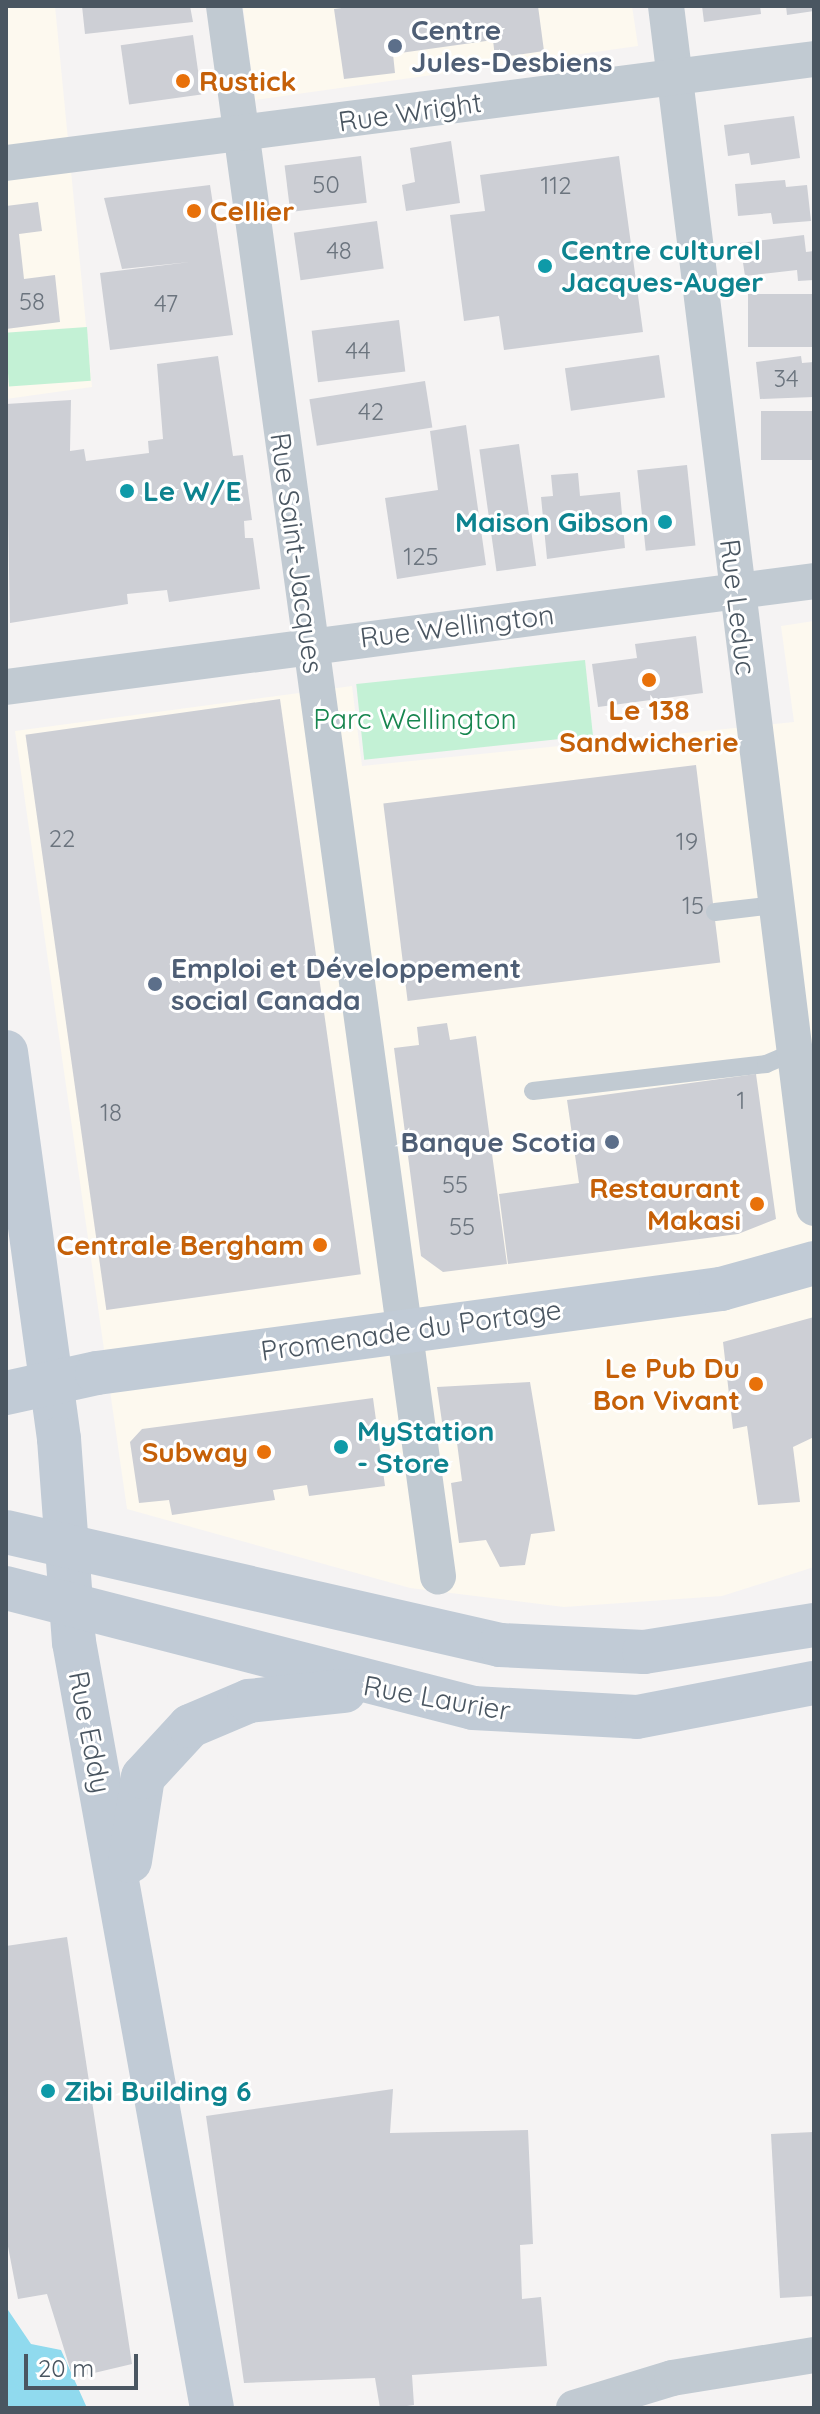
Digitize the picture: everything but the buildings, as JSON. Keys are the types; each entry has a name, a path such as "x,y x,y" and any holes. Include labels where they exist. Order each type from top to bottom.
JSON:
{"main road":[{"name":"Rue Eddy","path":"6,1052 51,1385 68,1541 69,1600 212,2408"},
{"name":"Promenade du Portage","path":"6,1393 405,1330 721,1289 814,1263"},
{"path":"6,1532 68,1541 500,1645 644,1652 814,1625"},
{"name":"Rue Laurier","path":"6,1588 69,1600 374,1688 487,1710 621,1717 814,1683"},
{"path":"125,1925 135,1795 171,1741 221,1708 374,1688"}],"street":[{"name":"Rue Saint-Jacques","path":"224,6 438,1576"},
{"name":"Rue Leduc","path":"666,6 814,1208"},
{"name":"Rue Wright","path":"6,163 814,59"},
{"name":"Rue Wellington","path":"6,687 814,581"},
{"path":"574,2408 672,2378 814,2355"}],"lane":[{"path":"715,912 775,905"},
{"path":"533,1091 766,1064 794,1052"}],"shaded area":[{"path":"6,6 55,6 92,387 6,399"},
{"path":"243,6 632,6 638,46 255,100"},
{"path":"814,621 814,1567 722,1596 564,1607 410,1588 127,1509 15,731 352,686 362,766 794,722 781,626"}],"green space":[{"path":"87,327 91,381 9,387 6,333"},
{"name":"Parc Wellington","path":"585,660 593,736 364,760 356,684"}],"water":[{"path":"6,2307 31,2344 61,2350 87,2408 6,2408"}],"place":[{"name":"Centre Jules-Desbiens","path":"395,46"},
{"name":"Rustick","path":"183,81"},
{"name":"Cellier","path":"194,211"},
{"name":"Centre culturel Jacques-Auger","path":"545,266"},
{"name":"Le W/E","path":"127,491"},
{"name":"Maison Gibson","path":"665,522"},
{"name":"Le 138 Sandwicherie","path":"649,680"},
{"name":"Emploi et Développement social Canada","path":"155,984"},
{"name":"Banque Scotia","path":"612,1142"},
{"name":"Restaurant Makasi","path":"757,1204"},
{"name":"Centrale Bergham","path":"320,1245"},
{"name":"Le Pub Du Bon Vivant","path":"756,1384"},
{"name":"MyStation - Store","path":"341,1447"},
{"name":"Subway","path":"264,1452"},
{"name":"Zibi Building 6","path":"48,2091"}]}
